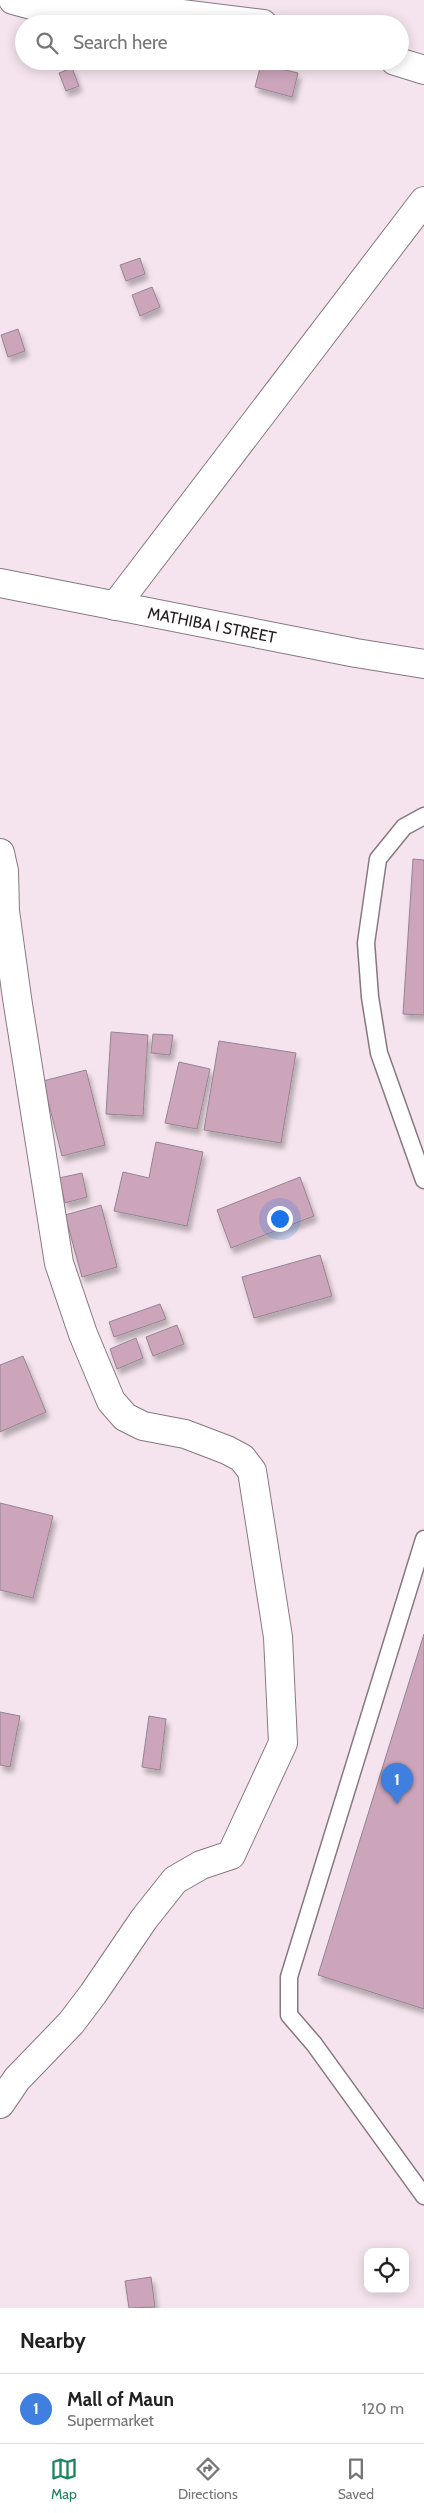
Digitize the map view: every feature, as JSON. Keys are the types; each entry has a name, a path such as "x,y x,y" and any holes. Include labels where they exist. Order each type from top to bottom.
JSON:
{"street":[{"path":"13,0 61,12 84,14 142,8 195,15"},
{"path":"409,65 424,70"},
{"path":"115,606 424,201"},
{"name":"MATHIBA I STREET","path":"3,589 115,606 424,664"},
{"path":"0,853 4,871 5,911 17,998 59,1264 83,1334 111,1401 124,1417 143,1426 185,1434 227,1450 242,1458 252,1471 278,1637 283,1743 231,1855 201,1865 175,1880 144,1918 93,1994 71,2023 17,2078 0,2104"}],"lane":[{"path":"424,816 404,826 378,859 366,943 370,997 378,1053 424,1180"},
{"path":"424,1539 289,1977 289,2015 314,2044 424,2196"}],"building":[{"path":"73,70 79,86 66,91 59,73"},
{"path":"259,70 286,70 298,73 292,97 255,87"},
{"path":"140,258 145,274 126,281 120,265"},
{"path":"152,287 160,307 140,316 132,295"},
{"path":"18,329 25,351 8,357 1,335"},
{"path":"413,859 424,860 424,1015 403,1014"},
{"path":"111,1032 148,1035 143,1116 106,1114"},
{"path":"153,1034 173,1035 170,1055 151,1053"},
{"path":"219,1041 296,1053 281,1143 204,1130"},
{"path":"179,1062 210,1069 197,1129 165,1123"},
{"path":"86,1070 105,1145 62,1156 43,1081"},
{"path":"156,1142 203,1152 187,1226 114,1211 123,1172 149,1178"},
{"path":"82,1173 87,1197 65,1203 59,1178"},
{"path":"300,1177 314,1216 231,1248 217,1210"},
{"path":"101,1205 117,1267 82,1277 65,1215"},
{"path":"320,1255 332,1296 254,1318 242,1277"},
{"path":"160,1304 166,1319 114,1337 109,1322"},
{"path":"177,1325 184,1344 153,1356 146,1337"},
{"path":"136,1338 143,1358 117,1369 110,1349"},
{"path":"23,1356 46,1412 0,1432 0,1365"},
{"path":"0,1503 53,1516 33,1598 0,1590"},
{"path":"424,1634 424,2009 318,1975"},
{"path":"0,1712 20,1716 10,1767 0,1765"},
{"path":"149,1716 166,1719 160,1770 142,1767"},
{"path":"151,2277 155,2307 129,2308 125,2281"}],"place":[{"name":"Mall of Maun","path":"397,1804"}]}
